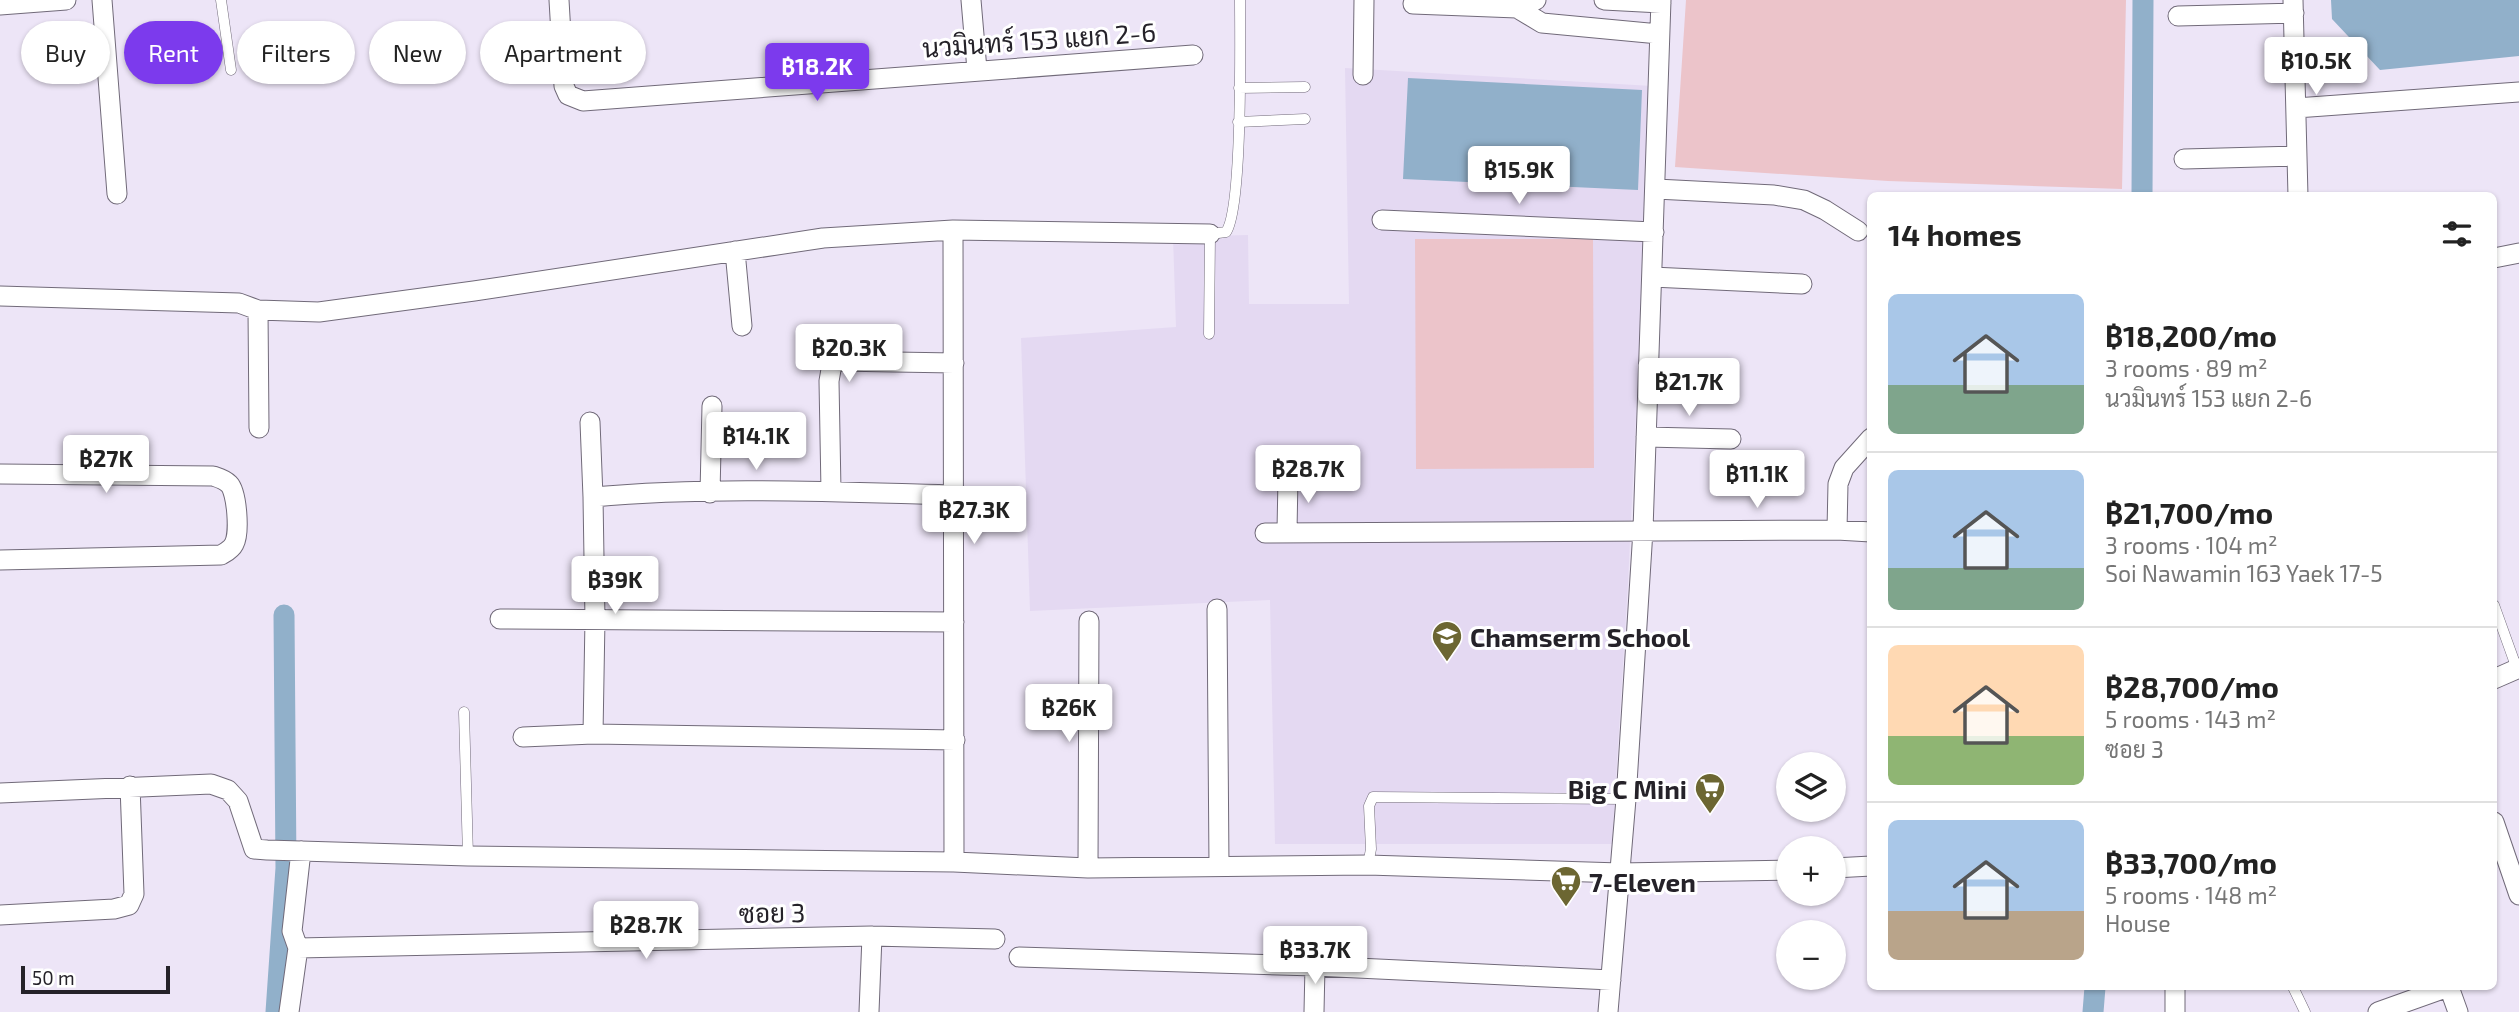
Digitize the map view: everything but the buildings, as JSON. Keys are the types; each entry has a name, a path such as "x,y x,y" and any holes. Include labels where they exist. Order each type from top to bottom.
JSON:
{"street":[{"path":"0,5 66,0"},
{"path":"102,0 117,194"},
{"name":"นวมินทร์ 153 แยก 2-6","path":"559,0 564,86 568,95 583,101 1193,55"},
{"path":"971,0 976,70"},
{"path":"1363,75 1364,0"},
{"path":"1413,4 1517,8 1536,0"},
{"path":"1542,23 1543,0"},
{"path":"1604,0 1661,2 1643,530 1626,799 1608,1012"},
{"path":"2178,16 2293,7 2298,192"},
{"path":"1517,8 1542,23 1659,34"},
{"path":"2296,108 2519,92"},
{"path":"2184,159 2296,156"},
{"path":"1656,189 1774,195 1804,200 1825,209 1858,231"},
{"path":"1382,220 1654,232"},
{"path":"0,296 239,303 258,310 319,312 823,238 953,230 1210,234"},
{"path":"953,230 954,862"},
{"path":"735,251 742,326"},
{"path":"2497,257 2519,253"},
{"path":"1652,277 1802,284"},
{"path":"258,310 259,428"},
{"path":"831,492 829,381 832,364 836,361 954,363"},
{"path":"710,493 712,406"},
{"path":"590,422 595,619 593,734"},
{"path":"1646,437 1731,439"},
{"path":"1837,530 1838,484 1844,468 1867,442"},
{"path":"0,474 214,476 224,479 231,486 237,531 235,543 229,551 221,555 0,560"},
{"path":"1287,531 1288,478"},
{"path":"593,497 635,493 831,492 954,495"},
{"path":"1265,533 1643,530 1867,532"},
{"path":"1217,609 1219,866"},
{"path":"500,619 954,622"},
{"path":"1088,868 1089,621"},
{"path":"2497,678 2518,668"},
{"path":"523,737 593,734 955,740"},
{"path":"0,793 211,783 228,790 237,801 254,849 267,850 468,856 954,862 1088,868 1368,865 1620,873 1776,870"},
{"path":"0,915 114,909 129,905 134,894 130,786"},
{"path":"2497,831 2519,895"},
{"path":"289,1012 298,948 292,931 299,851"},
{"path":"1846,867 1867,866"},
{"path":"869,1012 872,936"},
{"name":"ซอย 3","path":"298,948 872,936 995,939"},
{"path":"1019,957 1315,966 1611,980"},
{"path":"1314,1012 1315,966"},
{"path":"2175,990 2175,1012"},
{"path":"2378,1012 2440,990"},
{"path":"2449,990 2458,1012"}],"lane":[{"path":"221,0 231,70"},
{"path":"1209,334 1210,234 1226,232 1232,218 1238,122 1240,0"},
{"path":"1239,88 1305,87"},
{"path":"1238,122 1305,119"},
{"path":"2497,613 2518,668"},
{"path":"464,712 468,856"},
{"path":"1368,865 1371,849 1369,806 1373,797 1626,799"},
{"path":"2294,990 2305,1012"}],"shaded area":[{"path":"1686,0 2126,0 2122,189 1888,181 1675,167"},
{"path":"1345,68 1652,86 1628,583 1612,844 1275,844 1270,600 1030,611 1021,338 1176,327 1173,237 1248,235 1249,304 1349,304"},
{"path":"1415,239 1593,239 1594,468 1416,469"}],"water":[{"path":"2331,0 2519,0 2519,56 2380,70 2332,19"},
{"path":"1408,78 1642,90 1638,190 1403,179"}],"waterway":[{"path":"2142,192 2143,0"},
{"path":"276,1012 286,868 284,615"},
{"path":"2093,1012 2095,990"}],"place":[{"name":"Chamserm School","path":"1447,663"},
{"name":"Big C Mini","path":"1710,815"},
{"name":"7-Eleven","path":"1566,908"}]}
